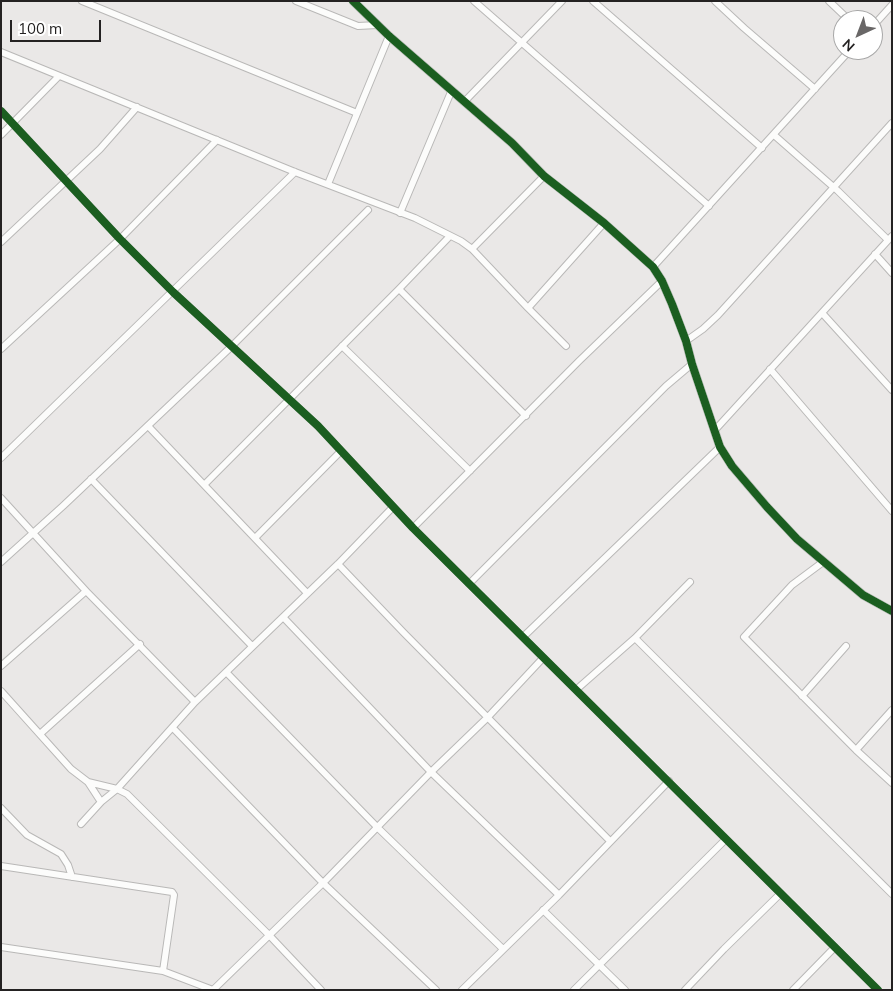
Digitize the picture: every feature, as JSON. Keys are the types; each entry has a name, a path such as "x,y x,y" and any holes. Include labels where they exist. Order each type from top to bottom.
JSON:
{"street":[{"path":"82,1 357,113"},
{"path":"296,1 350,24 358,26 377,25"},
{"path":"353,1 388,36 512,143 544,176 604,224 653,267 662,282 686,341 720,446 743,480 797,539 823,562 863,595 892,611"},
{"path":"474,1 709,206"},
{"path":"464,102 562,1"},
{"path":"593,1 762,148"},
{"path":"715,1 815,89"},
{"path":"829,1 839,10"},
{"path":"328,184 388,36"},
{"path":"1,52 295,172 400,212 450,236 472,249 566,346"},
{"path":"653,267 841,60"},
{"path":"1,135 59,76"},
{"path":"400,212 452,92"},
{"path":"1,242 100,149 137,108"},
{"path":"1,111 120,239 174,292 289,398 413,528 878,990"},
{"path":"686,341 703,330 892,123"},
{"path":"715,430 823,314 890,238 774,135"},
{"path":"1,349 120,239 218,140"},
{"path":"1,458 174,292 295,172"},
{"path":"472,249 544,176"},
{"path":"1,562 232,346 368,210"},
{"path":"528,308 604,224"},
{"path":"205,484 400,289 450,236"},
{"path":"875,254 892,273"},
{"path":"413,528 579,361 662,282"},
{"path":"400,289 526,416"},
{"path":"823,314 892,390"},
{"path":"342,346 470,471"},
{"path":"469,584 666,386 692,364"},
{"path":"770,369 892,511"},
{"path":"148,426 307,593"},
{"path":"523,637 720,446"},
{"path":"255,538 341,451"},
{"path":"91,479 252,646"},
{"path":"1,498 86,591 196,702"},
{"path":"81,824 100,802 117,789 196,702 338,564 393,507"},
{"path":"823,562 792,585 744,637 856,750 892,783"},
{"path":"338,564 404,634 488,716 610,841"},
{"path":"577,689 635,638 690,582"},
{"path":"1,666 86,591"},
{"path":"283,617 431,772 559,895"},
{"path":"635,638 892,894"},
{"path":"40,734 140,644"},
{"path":"802,696 846,646"},
{"path":"1,947 163,971 213,990 378,828 543,658"},
{"path":"226,672 378,828 503,949"},
{"path":"1,691 71,769 88,782 100,802"},
{"path":"856,750 892,710"},
{"path":"173,728 323,883 436,990"},
{"path":"462,990 559,895 668,781"},
{"path":"88,782 117,789 127,794 269,935 321,990"},
{"path":"1,808 27,835 61,854 68,865 72,877"},
{"path":"574,990 726,838"},
{"path":"1,866 172,892 174,895 163,971"},
{"path":"685,990 780,894"},
{"path":"544,910 625,990"},
{"path":"793,990 835,946"}],"cycle path":[{"path":"353,1 389,36 512,143 544,176 604,223 653,267 662,281 686,341 720,447 732,466 797,539 863,595 892,611"},
{"path":"1,111 120,239 173,292 318,426 413,528 878,990"}]}
